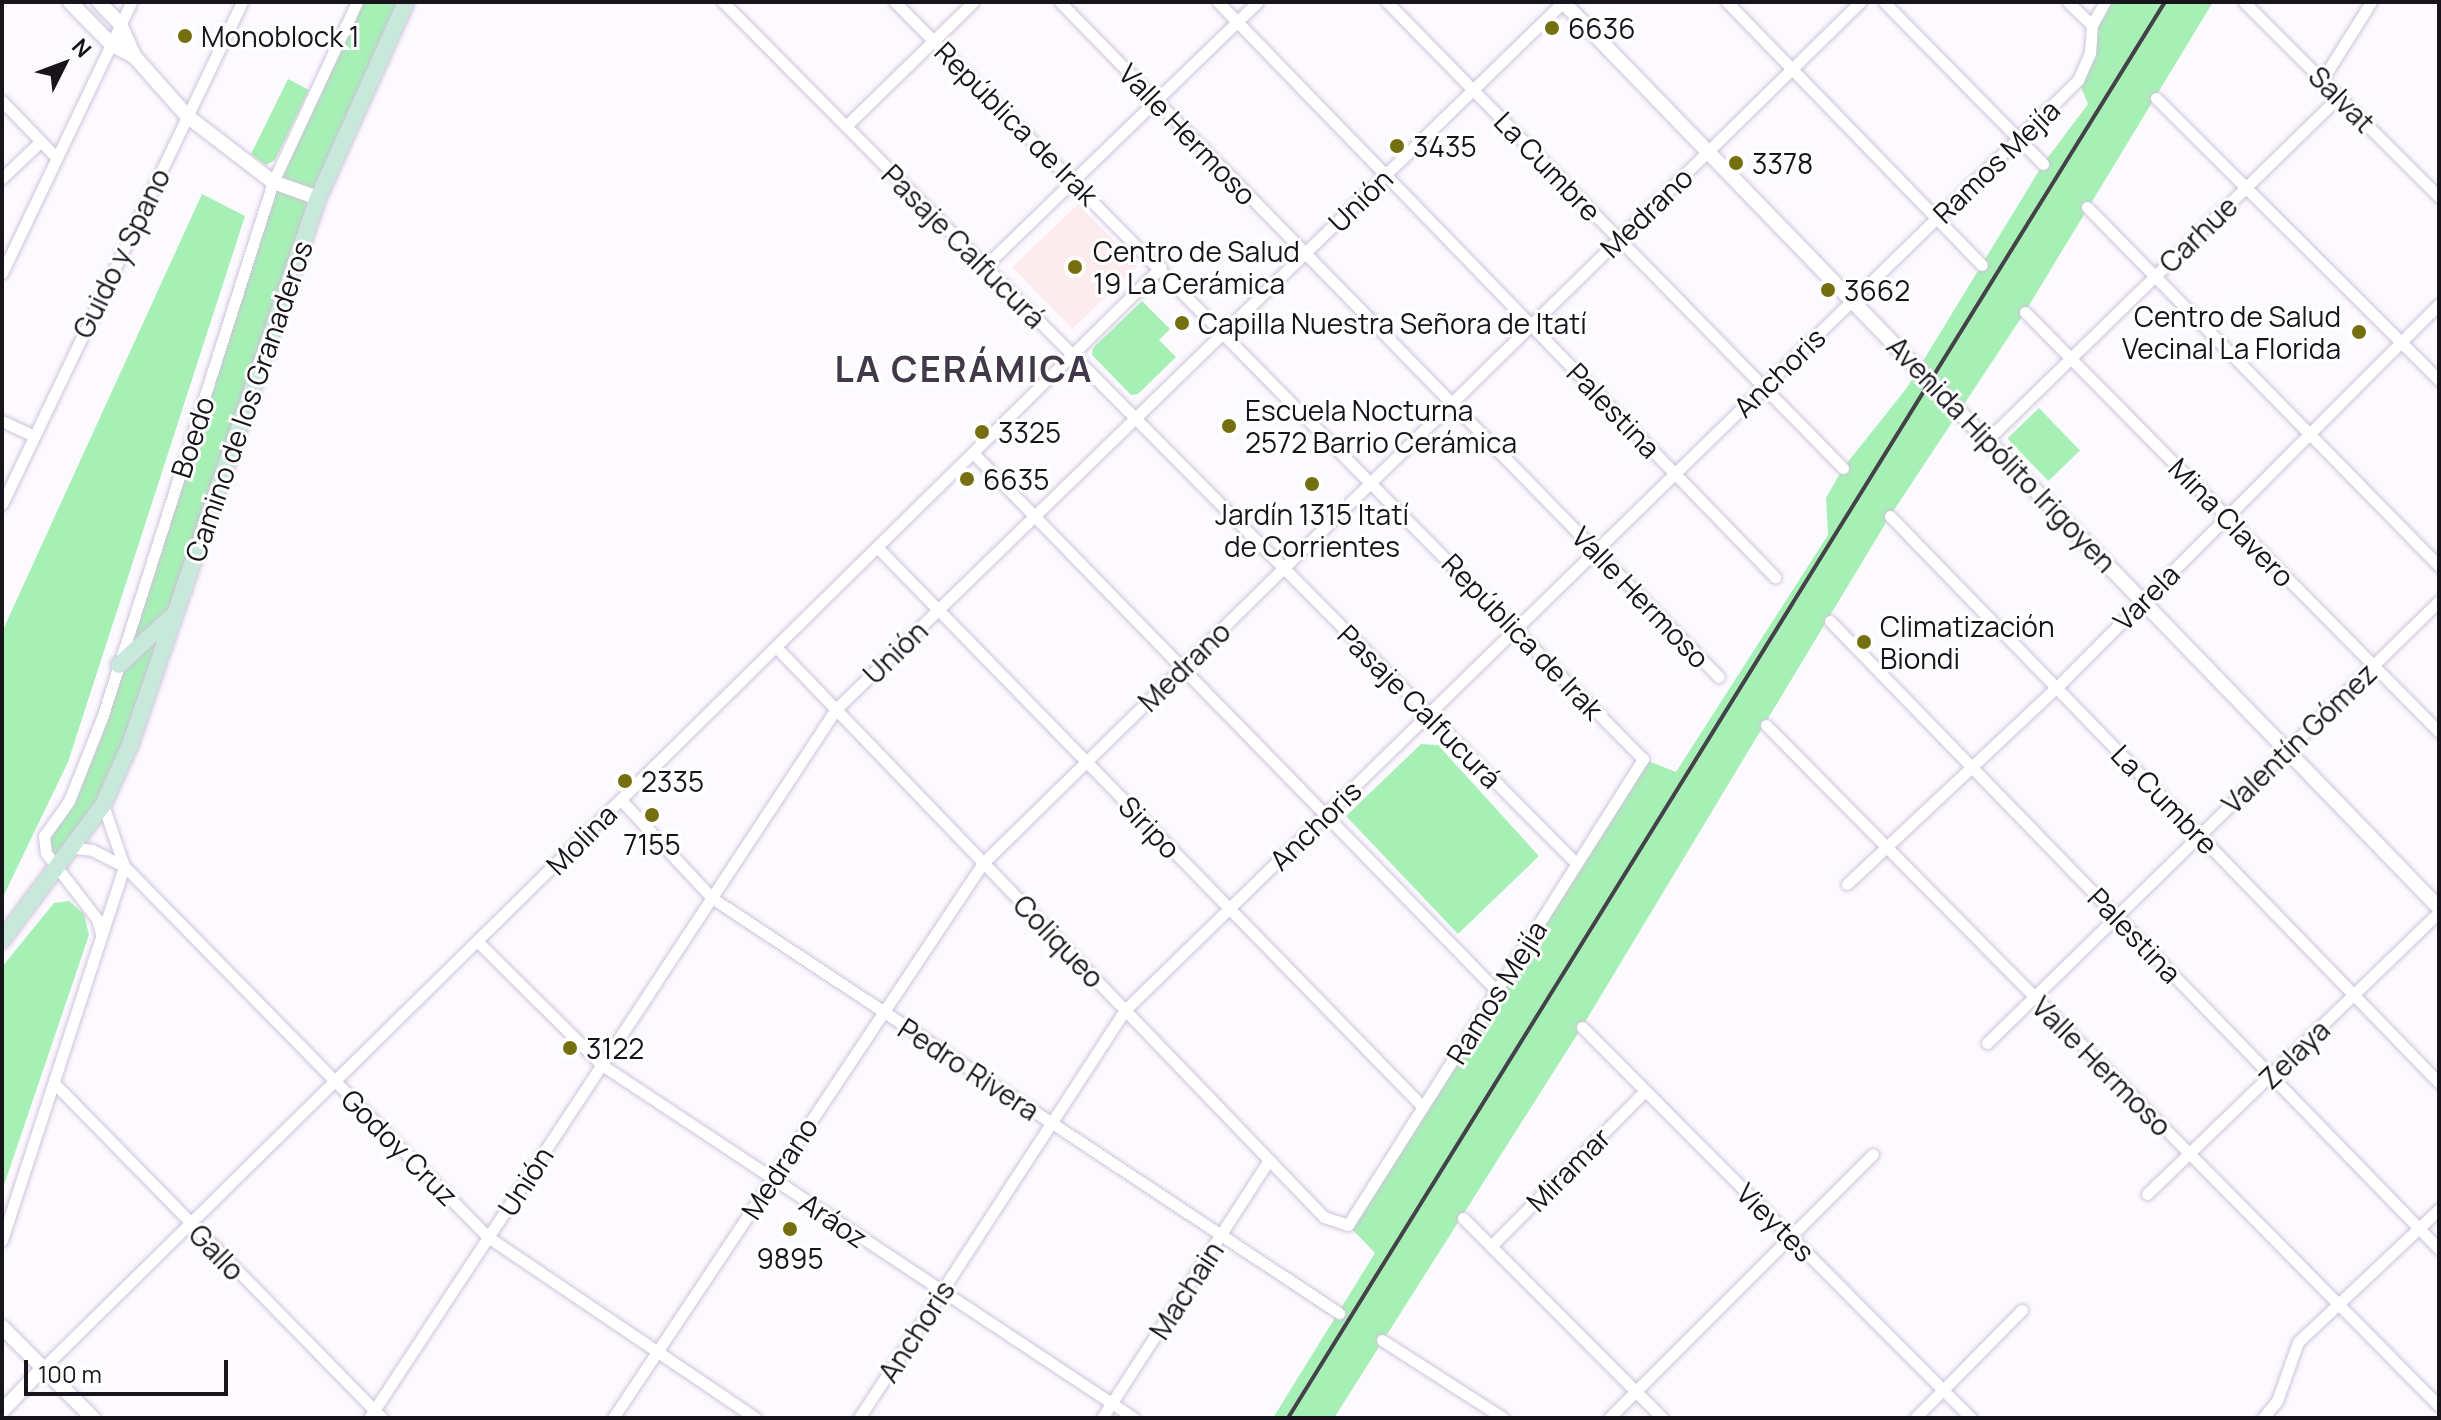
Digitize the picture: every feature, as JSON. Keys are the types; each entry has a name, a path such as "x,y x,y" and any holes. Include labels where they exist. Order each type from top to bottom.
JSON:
{"main road":[{"name":"Camino de los Granaderos","path":"74,848 103,805 130,745 318,198 406,2"},
{"path":"119,665 177,609"},
{"path":"2,940 74,848"}],"street":[{"path":"70,2 111,44 134,56"},
{"path":"99,2 120,24 134,56 187,116 273,182 318,198"},
{"path":"2,273 55,156 131,2"},
{"name":"Guido y Spano","path":"2,504 242,2"},
{"name":"Boedo","path":"101,934 97,919 57,871 44,848 44,836 69,801 119,665 273,182 357,2"},
{"name":"Pasaje Calfucurá","path":"723,2 1577,864"},
{"name":"República de Irak","path":"895,2 1225,331 1643,759"},
{"path":"846,126 973,2"},
{"name":"Valle Hermoso","path":"1060,2 1719,677"},
{"name":"Palestina","path":"1218,2 1775,577"},
{"path":"985,266 1257,2"},
{"name":"La Cumbre","path":"1387,2 1843,468"},
{"name":"Unión","path":"375,1416 488,1237 836,709 1563,2"},
{"name":"Avenida Hipólito Irigoyen","path":"1563,2 1989,438 2439,910"},
{"path":"1727,2 1982,265"},
{"name":"Medrano","path":"613,1418 983,863 1860,2"},
{"path":"1884,2 2043,164"},
{"path":"2068,2 2092,25"},
{"name":"Ramos Mejía","path":"1853,300 2078,80 2090,53 2092,25 2105,2"},
{"name":"Salvat","path":"2244,2 2439,197"},
{"path":"2322,80 2371,2"},
{"name":"Carhue","path":"1989,438 2339,97"},
{"path":"2156,98 2439,380"},
{"path":"2,101 55,156"},
{"path":"2,178 40,142"},
{"path":"2087,207 2439,566"},
{"name":"Molina","path":"2,1411 1161,267"},
{"name":"Anchoris","path":"859,1418 1125,1010 1853,300"},
{"name":"Varela","path":"1847,884 2057,687 2439,304"},
{"name":"Mina Clavero","path":"2025,312 2439,732"},
{"path":"2,421 34,436"},
{"path":"973,453 1497,991"},
{"name":"La Cumbre","path":"1890,516 2439,1083"},
{"name":"Siripo","path":"877,547 1423,1107"},
{"name":"Valentín Gómez","path":"1987,1043 2439,601"},
{"name":"Palestina","path":"1830,621 2439,1249"},
{"name":"Coliqueo","path":"776,647 1324,1217 1348,1225"},
{"name":"Valle Hermoso","path":"1766,725 2439,1406"},
{"name":"Ramos Mejía","path":"1348,1225 1643,759"},
{"name":"Pedro Rivera","path":"621,800 712,898 1339,1313"},
{"path":"2,1240 124,866 103,805"},
{"name":"Godoy Cruz","path":"74,848 92,850 124,866 488,1237 755,1418"},
{"name":"Zelaya","path":"2147,1194 2439,910"},
{"name":"Aráoz","path":"477,941 602,1065 1134,1418"},
{"name":"Vieytes","path":"1582,1027 1971,1418"},
{"name":"Gallo","path":"54,1083 375,1416"},
{"name":"Miramar","path":"1491,1246 1645,1091"},
{"path":"1609,1418 1873,1154"},
{"name":"Machain","path":"1102,1418 1269,1160"},
{"path":"2263,1418 2277,1401 2298,1342 2439,1209"},
{"path":"1463,1218 1662,1418"},
{"path":"1915,1418 2022,1310"},
{"path":"2,1327 93,1418"},
{"path":"1382,1340 1503,1418"}],"shaded area":[{"name":"Centro de Salud 19 La Cerámica","path":"1078,204 1138,266 1072,329 1013,267"}],"green space":[{"path":"357,2 406,2 325,179 130,745 57,871 44,848 69,801 273,182"},
{"path":"2105,2 2213,2 2025,312 1890,516 1582,1027 1334,1418 1273,1418 1375,1253 1348,1225 1643,759 1676,772 1828,535 1826,498 1843,468 1906,389 2043,164 2088,104 2078,80 2092,25"},
{"path":"288,79 309,90 275,160 266,165 251,154"},
{"path":"202,194 245,216 68,762 2,899 2,632"},
{"path":"1142,301 1170,329 1159,340 1176,357 1138,394 1131,395 1092,355 1093,348"},
{"path":"2039,408 2080,450 2048,481 2007,439"},
{"path":"1421,744 1438,745 1539,856 1458,934 1346,816"},
{"path":"69,901 84,914 89,935 2,1191 2,967 54,903"}],"railway":[{"path":"1288,1418 2165,2"}],"place":[{"name":"6636","path":"1552,28"},
{"name":"Monoblock 1","path":"185,36"},
{"name":"3435","path":"1397,146"},
{"name":"3378","path":"1736,163"},
{"name":"Centro de Salud 19 La Cerámica","path":"1075,267"},
{"name":"3662","path":"1828,290"},
{"name":"Capilla Nuestra Señora de Itatí","path":"1182,323"},
{"name":"Centro de Salud Vecinal La Florida","path":"2359,332"},
{"name":"Escuela Nocturna 2572 Barrio Cerámica","path":"1229,426"},
{"name":"3325","path":"982,432"},
{"name":"6635","path":"967,479"},
{"name":"Jardín 1315 Itatí de Corrientes","path":"1312,484"},
{"name":"Climatización Biondi","path":"1864,642"},
{"name":"2335","path":"625,781"},
{"name":"7155","path":"652,815"},
{"name":"3122","path":"570,1048"},
{"name":"9895","path":"790,1229"}],"district":[{"name":"LA CERÁMICA","path":"964,369"}]}
